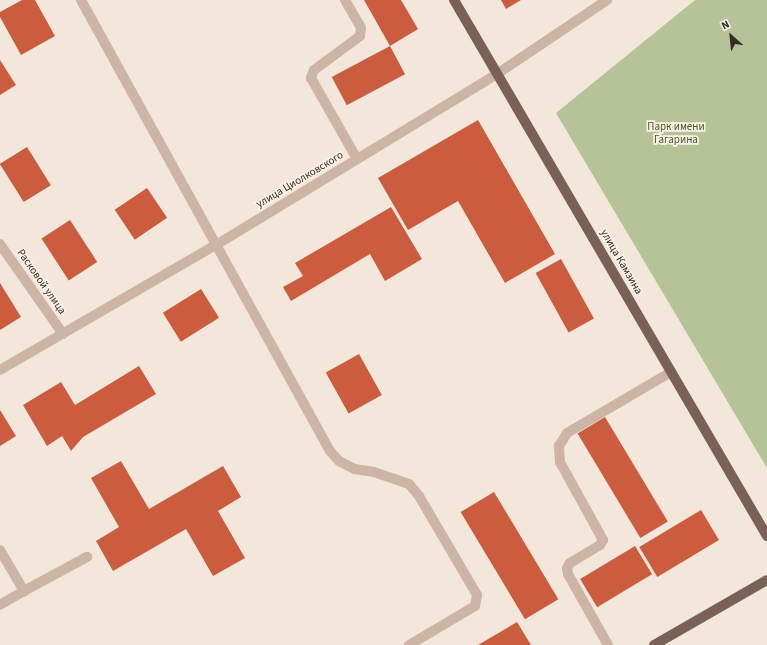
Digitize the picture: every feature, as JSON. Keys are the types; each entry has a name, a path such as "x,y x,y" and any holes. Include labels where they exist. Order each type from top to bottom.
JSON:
{"main road":[{"name":"улица Камзина","path":"454,0 767,536"},
{"path":"654,645 767,580"}],"street":[{"path":"81,0 330,451 339,461 355,469 374,472 409,484 419,496 477,595 475,606 409,645"},
{"path":"345,0 361,28 360,36 314,70 311,78 357,159"},
{"name":"улица Циолковского","path":"0,370 216,245 497,74 604,1"},
{"name":"Расковой улица","path":"0,244 63,334"},
{"path":"608,645 568,574 567,568 570,563 600,546 603,540 560,462 559,446 567,433 672,372"},
{"path":"0,550 24,591"},
{"path":"0,605 87,557"}],"green space":[{"name":"Парк имени Гагарина","path":"695,0 767,0 767,468 556,113"}],"building":[{"path":"22,0 35,0 55,36 21,55 0,17 0,12"},
{"path":"364,0 401,0 418,29 390,46"},
{"path":"501,0 521,0 506,9"},
{"path":"390,46 405,74 347,105 332,77"},
{"path":"0,60 16,85 0,95"},
{"path":"478,120 555,254 505,283 458,201 408,230 378,178"},
{"path":"27,147 51,185 24,202 0,164"},
{"path":"147,188 167,218 135,240 115,210"},
{"path":"391,207 422,259 385,281 370,254 291,301 283,287 303,276 295,263"},
{"path":"70,220 97,262 69,280 41,239"},
{"path":"561,259 594,318 569,333 536,273"},
{"path":"0,283 21,317 0,330"},
{"path":"201,289 219,318 181,342 163,313"},
{"path":"359,354 382,395 349,414 326,372"},
{"path":"139,366 156,394 83,437 71,451 62,436 47,446 23,405 61,382 75,405"},
{"path":"0,410 16,436 0,446"},
{"path":"605,417 668,522 640,538 578,433"},
{"path":"121,461 149,509 223,466 241,497 218,511 245,558 213,576 186,529 113,571 96,541 119,527 91,478"},
{"path":"494,492 558,599 525,619 461,512"},
{"path":"701,510 719,540 657,577 639,547"},
{"path":"635,546 652,574 597,607 580,579"},
{"path":"517,622 531,645 478,645"}]}
